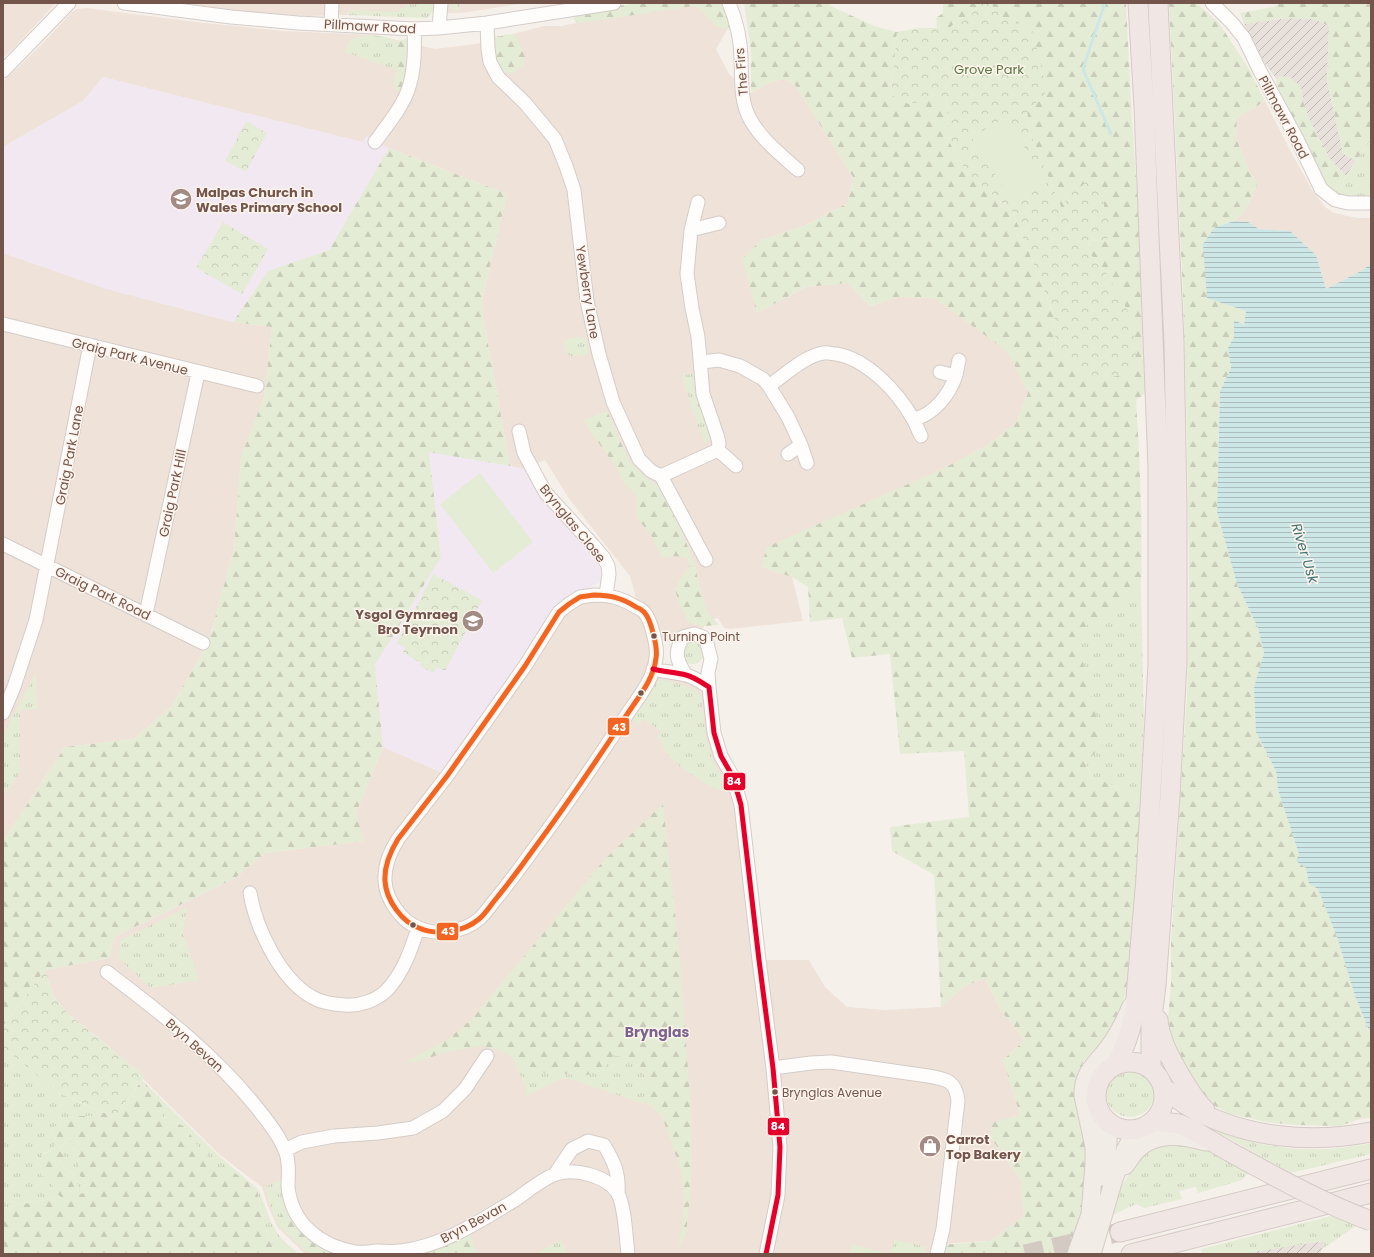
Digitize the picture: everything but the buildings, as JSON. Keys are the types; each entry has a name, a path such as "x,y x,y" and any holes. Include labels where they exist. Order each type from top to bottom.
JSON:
{"highway":[{"path":"1116,1065 1126,1045 1135,1009 1146,878 1158,664 1158,467 1144,107 1138,3"},
{"path":"1151,1069 1151,1026 1156,985 1170,796 1177,662 1174,342 1158,3"},
{"path":"1156,985 1159,1024 1164,1043 1171,1060 1192,1096 1213,1118"},
{"path":"1125,1062 1143,1064 1151,1069 1161,1081 1164,1088 1163,1106 1159,1114 1145,1127 1136,1130 1119,1128 1105,1119 1100,1111 1096,1094 1098,1085 1108,1070 1116,1065 1125,1062"},
{"path":"1164,1088 1188,1106 1213,1118 1237,1127 1274,1135 1302,1138 1329,1138 1371,1132"},
{"path":"1153,1121 1179,1124 1191,1129 1305,1192 1371,1221"},
{"path":"1120,1232 1371,1169"},
{"path":"1131,1254 1371,1193"}],"main road":[{"path":"1090,1214 1094,1147 1083,1096 1083,1088 1087,1074 1093,1064 1104,1053 1119,1032 1136,994"},
{"path":"1076,1254 1102,1177 1109,1144 1108,1128 1105,1119"},
{"path":"1092,1254 1114,1179 1125,1150 1136,1130"},
{"path":"1114,1179 1138,1149 1151,1140 1167,1136 1186,1136 1223,1148"}],"street":[{"path":"3,71 69,3"},
{"name":"Pillmawr Road","path":"124,3 231,17 298,23 414,29 487,23 614,3"},
{"path":"331,25 332,3"},
{"path":"440,28 441,3"},
{"name":"The Firs","path":"729,3 737,31 741,58 742,93 750,118 762,136 798,170"},
{"name":"Pillmawr Road","path":"1212,3 1232,23 1244,38 1296,137 1321,189 1335,200 1348,203 1371,203"},
{"name":"Yewberry Lane","path":"487,23 490,62 498,77 525,103 555,139 574,190 587,301 599,354 613,402 639,458 651,471 661,476 706,560"},
{"path":"375,142 399,108 409,88 415,53 414,29"},
{"path":"698,202 691,230 687,274 698,337 703,394 717,435 719,443 718,450"},
{"path":"691,230 719,223"},
{"name":"Graig Park Avenue","path":"3,324 198,373 258,386"},
{"name":"Graig Park Lane","path":"3,713 9,685 36,620 90,345"},
{"path":"770,386 796,366 812,357 824,353 843,356 861,363 878,376 895,393 913,419 920,436"},
{"path":"701,362 719,360 740,366 763,379 770,386 788,417 801,445 807,463"},
{"path":"913,419 922,418 942,400 949,390 955,376 959,360"},
{"path":"940,372 955,376"},
{"name":"Graig Park Hill","path":"146,614 198,373"},
{"name":"Brynglas Close","path":"519,431 524,453 545,492 596,550 608,566 609,574 606,595"},
{"path":"788,454 801,445"},
{"path":"661,476 718,450"},
{"path":"718,450 736,466"},
{"name":"Graig Park Road","path":"3,544 202,643"},
{"path":"606,595 626,601 645,612 652,629 657,648 656,659 650,677 640,696 590,772 513,878 479,919 470,925 457,930 442,932 418,928 406,921 392,903 385,882 388,858 398,839 447,776 525,666 559,612 580,597 606,595"},
{"path":"686,674 680,666 677,646 683,637 694,634 703,637 707,643 711,659 708,673 714,733 721,756 733,777 741,805 773,1068 780,1147 779,1187 766,1254"},
{"path":"653,669 686,674 709,687"},
{"path":"250,893 252,906 261,928 275,959 285,973 296,986 313,998 333,1004 352,1005 370,1001 386,992 397,978 413,947 418,928"},
{"name":"Bryn Bevan","path":"106,972 144,1000 214,1061 259,1110 280,1139 285,1150 288,1164 288,1188 294,1212 316,1237 330,1245 356,1252 400,1251 427,1245 466,1228 512,1202 554,1174 572,1149 588,1141 604,1145 613,1160 619,1180 618,1192 622,1208 628,1254"},
{"path":"285,1150 302,1142 334,1136 378,1133 413,1128 443,1111 465,1089 487,1056"},
{"path":"773,1068 831,1062 944,1078 952,1083 957,1092 958,1101 943,1229 937,1254"},
{"name":"Bryn Bevan","path":"554,1174 569,1172 590,1175 608,1183 618,1192"}],"shaded area":[{"path":"3,3 56,3 3,58"},
{"path":"180,3 526,3 461,13 309,16 248,12"},
{"path":"677,3 696,3 728,28 716,49 729,74 751,93 771,82 784,79 796,86 853,177 848,203 804,226 761,240 757,313 806,287 848,283 870,306 899,297 934,298 1009,352 1028,393 1016,423 986,446 761,567 792,577 803,621 730,629 724,628 718,618 708,620 701,631 691,628 683,630 675,635 670,642 663,640 652,614 636,598 630,576 570,500 545,460 524,469 510,466 481,305 507,194 389,148 375,142 367,136 362,142 103,77 83,101 3,147 3,82 72,12 77,9 86,8 283,31 375,35 435,49 476,44 544,26 561,26"},
{"path":"1288,18 1314,19 1329,26 1327,81 1343,153 1356,161 1346,176 1329,158 1309,119 1303,101 1301,87 1280,76 1277,80 1261,58 1244,24"},
{"name":"Malpas Church in Wales Primary School","path":"103,77 362,142 367,136 375,142 389,148 329,250 268,271 233,322 107,289 3,253 3,147 83,101"},
{"path":"1265,101 1312,190 1325,207 1334,213 1357,218 1371,218 1371,263 1363,270 1326,289 1316,255 1290,231 1259,229 1248,222 1234,221 1245,211 1258,183 1249,171 1236,138 1237,118"},
{"path":"3,253 107,289 233,322 272,327 264,397 241,458 234,549 208,643 172,706 134,739 65,747 3,841"},
{"name":"Ysgol Gymraeg Bro Teyrnon","path":"429,451 524,469 540,496 556,516 589,551 604,571 604,579 599,583 574,595 553,609 443,773 383,747 375,665 441,557"},
{"path":"594,595 645,612 654,669 709,687 714,733 733,777 759,960 809,960 825,987 847,1007 886,1010 941,1007 963,987 985,978 1001,1011 1025,1040 1003,1060 1020,1115 991,1124 991,1138 1021,1180 1024,1216 990,1241 940,1244 937,1254 305,1254 278,1228 268,1206 262,1187 220,1155 106,1044 67,1013 54,997 45,970 109,958 114,937 235,878 265,853 363,841 356,813 383,747 443,773 559,612"},
{"path":"1325,1241 1320,1254 1239,1254 1308,1243"}],"green space":[{"path":"409,3 435,3 433,12 427,18 347,15 348,10 399,12 399,10"},
{"path":"449,3 459,3 460,11 453,10"},
{"path":"636,3 720,3 725,7 725,14 731,27 730,30 714,25 705,14 695,6 580,23 573,19 578,13"},
{"path":"744,3 828,3 833,7 874,26 897,32 891,95 946,97 950,143 966,172 1013,212 1054,315 1056,350 1105,271 1090,254 1088,240 1107,241 1065,217 1027,126 1028,109 1041,99 1015,24 1000,16 990,3 1126,3 1132,120 1145,305 1146,393 1136,400 1141,494 1141,589 1076,633 1103,745 1086,762 1091,778 1111,785 1141,806 1137,903 1126,990 1114,1032 1083,1062 1075,1090 1088,1152 1084,1208 1066,1254 937,1254 940,1245 990,1241 1024,1216 1021,1180 991,1138 991,1123 1020,1115 1003,1060 1025,1040 1001,1011 985,978 963,987 941,1007 934,875 892,851 890,827 969,817 964,751 900,754 890,654 852,658 842,618 810,622 808,587 792,577 761,567 767,547 944,468 986,446 1016,423 1028,393 1008,352 934,298 899,297 870,306 848,283 806,287 757,313 742,259 761,240 804,226 848,203 853,177 796,86 784,79 771,82 751,93 751,50"},
{"path":"943,3 979,3 972,14 959,19 950,28 937,29 936,18 943,13"},
{"name":"Grove Park","path":"979,3 990,3 1003,17 1008,20 1017,24 1031,26 1047,89 1041,99 1028,109 1027,126 1065,216 1066,189 1077,190 1090,177 1101,194 1109,224 1107,241 1088,240 1090,254 1105,271 1130,315 1137,353 1129,370 1117,376 1087,381 1056,350 1054,315 1013,212 966,172 950,143 946,97 908,104 891,95 897,32 918,28 950,28 959,19 972,14"},
{"path":"1169,3 1195,3 1219,23 1249,69 1265,101 1237,118 1236,138 1249,171 1258,183 1245,211 1234,221 1214,228 1246,311 1244,326 1234,320 1234,338 1228,348 1231,368 1220,391 1217,512 1237,584 1258,628 1264,653 1260,669 1256,732 1276,771 1278,790 1299,854 1306,868 1309,884 1318,889 1337,937 1355,996 1371,1035 1371,1118 1360,1119 1340,1126 1296,1125 1266,1122 1231,1114 1209,1103 1189,1081 1171,1043 1168,1020 1171,983 1171,941 1187,694 1189,581 1183,293"},
{"path":"1279,3 1370,3 1371,139 1356,161 1343,153 1327,81 1329,26 1314,19 1288,18 1244,24 1240,13 1274,7"},
{"path":"506,34 515,35 525,57 523,66 514,73 509,74 500,70 494,60 493,37"},
{"path":"364,36 382,36 400,42 397,48 396,56 397,70 345,52 350,41 354,39"},
{"path":"406,39 410,41 403,89 400,92 397,91 393,83 397,70 395,62 397,47 401,40"},
{"path":"1280,76 1290,77 1301,87 1303,101 1309,118 1329,158 1346,176 1338,195 1323,185 1275,89 1277,80"},
{"path":"1005,117 1047,183 1014,204 972,138"},
{"path":"246,121 267,133 246,172 225,161"},
{"path":"1371,139 1371,198 1350,198 1338,195 1346,176"},
{"path":"389,148 507,194 481,305 510,466 429,452 441,557 375,665 383,747 356,813 364,841 265,853 235,878 114,937 109,958 45,970 3,1026 3,841 65,747 134,739 172,706 208,643 234,549 241,457 264,397 272,327 233,322 268,271 329,250"},
{"path":"223,222 268,249 242,294 196,268"},
{"path":"582,337 588,345 589,350 587,355 571,356 566,353 563,342 564,340"},
{"path":"695,373 700,404 710,435 705,444 682,376"},
{"path":"607,411 629,461 661,489 678,523 697,570 697,576 707,612 719,625 702,626 689,623 679,603 675,589 681,577 690,566 686,557 673,556 662,558 652,537 637,517 636,494 624,484 619,471 584,420"},
{"path":"480,473 533,542 493,573 440,504"},
{"path":"433,574 482,600 445,671 437,667 433,673 420,666 421,663 403,653 405,648 397,643"},
{"path":"1141,589 1144,720 1141,806 1111,785 1091,778 1086,762 1076,632"},
{"path":"689,642 697,642 704,649 704,657 697,664 689,664 682,657 682,649"},
{"path":"36,673 37,709 20,710 20,773 3,797 3,735"},
{"path":"664,680 684,685 701,695 707,742 713,761 728,788 727,791 722,791 706,784 673,760 667,754 657,738 661,731 643,719 638,725 631,719 653,686 658,681"},
{"path":"663,804 680,959 690,1098 692,1157 686,1233 677,1254 682,1226 684,1199 680,1167 662,1116 648,1104 646,1081 636,1059 614,1055 606,1066 588,1075 536,1072 496,1049 483,1046 446,1052 420,1061 404,1063 448,1039 472,1019 605,859"},
{"path":"187,907 183,933 199,980 151,988 118,958 121,940"},
{"path":"45,970 54,997 67,1013 145,1076 114,1117 59,1093 4,1048 3,1026"},
{"path":"3,1044 4,1048 59,1093 102,1112 93,1116 75,1118 67,1117 62,1119 52,1130 56,1140 55,1146 52,1150 41,1155 45,1176 52,1181 53,1187 61,1197 3,1208"},
{"path":"613,1055 636,1059 646,1081 648,1104 563,1078 526,1096 525,1086 512,1057 536,1072 553,1072 572,1075 606,1066"},
{"path":"1130,1067 1139,1069 1150,1078 1155,1092 1153,1101 1144,1112 1130,1117 1121,1115 1110,1106 1105,1092 1107,1083 1116,1072"},
{"path":"142,1080 219,1156 257,1188 216,1169 209,1168 207,1165 207,1156 191,1139 189,1132 178,1124 166,1123 163,1120 163,1105 140,1083"},
{"path":"140,1083 163,1105 163,1120 165,1123 173,1123 183,1126 199,1148 204,1149 207,1156 207,1165 209,1167 215,1168 224,1166 257,1188 262,1217 273,1249 271,1254 3,1254 3,1208 61,1197 51,1182 45,1177 41,1176 39,1167 43,1166 38,1164 38,1157 50,1151 55,1146 56,1140 52,1130 62,1119 67,1117 75,1118 80,1116 93,1116 102,1112 114,1117","holes":["74,1141 75,1159 80,1160 78,1171 88,1184 88,1192 79,1194 73,1174 60,1162 59,1160 63,1156 60,1151 63,1144"]},
{"path":"1186,1113 1227,1133 1256,1143 1289,1148 1323,1149 1371,1143 1371,1154 1291,1173 1230,1139 1183,1116"},
{"path":"74,1140 75,1159 80,1160 80,1177 88,1184 88,1192 79,1194 74,1177 59,1160 62,1156 60,1151 63,1144"},
{"path":"1173,1142 1208,1149 1249,1173 1242,1180 1198,1193 1196,1187 1179,1191 1182,1199 1144,1208 1136,1204 1113,1215 1121,1187 1145,1150"},
{"path":"283,1178 289,1212 278,1218 278,1225 265,1187"},
{"path":"257,1188 277,1233 299,1254 271,1254 273,1249 262,1217"},
{"path":"289,1212 338,1254 311,1254 305,1250 278,1225 280,1216"},
{"path":"1331,1216 1356,1226 1322,1249 1325,1241 1247,1254 1202,1254 1201,1249"},
{"path":"469,1232 477,1252 474,1254 416,1254"},
{"path":"561,1240 568,1254 535,1254"},
{"path":"895,1240 927,1247 925,1254 890,1254"},
{"path":"852,1244 890,1254 849,1254"}],"water":[{"name":"River Usk","path":"1234,221 1248,222 1259,229 1290,231 1316,255 1326,289 1363,270 1371,263 1371,1035 1355,996 1337,937 1318,889 1309,884 1306,868 1296,861 1299,854 1278,790 1276,771 1256,732 1254,687 1264,653 1258,628 1237,584 1217,512 1220,391 1231,368 1228,348 1234,337 1234,320 1244,325 1246,311 1207,298 1203,244 1214,228"}],"waterway":[{"path":"1105,3 1083,69 1111,134"}],"tunnel":[{"path":"1025,1254 1120,1232"}],"transit line":[{"name":"43","path":"594,595 611,596 621,599 640,609 647,616 656,648 655,666 648,682 557,818 481,917 466,927 458,930 442,932 434,932 413,925 401,916 388,896 386,888 385,875 387,864 395,844 447,776 525,666 559,612 580,597 594,595"},
{"name":"84","path":"653,669 689,676 709,687 714,733 721,756 733,777 741,805 773,1068 780,1147 778,1195 766,1254"}],"place":[{"name":"Malpas Church in Wales Primary School","path":"181,199"},
{"name":"Ysgol Gymraeg Bro Teyrnon","path":"473,621"},
{"name":"Turning Point","path":"654,636"},
{"name":"Brynglas Avenue","path":"775,1092"},
{"name":"Carrot Top Bakery","path":"930,1146"}],"district":[{"name":"Brynglas","path":"657,1032"}]}
